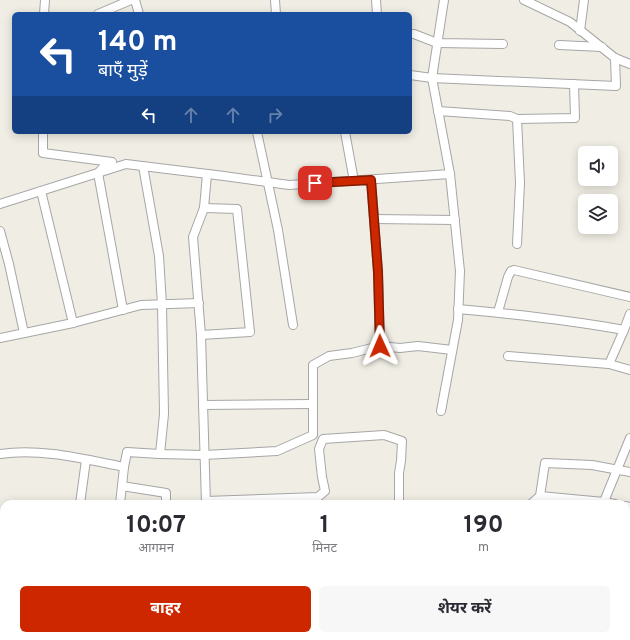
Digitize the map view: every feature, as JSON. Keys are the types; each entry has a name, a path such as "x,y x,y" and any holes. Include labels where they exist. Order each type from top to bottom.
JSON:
{"street":[{"path":"44,12 45,0"},
{"path":"103,12 131,0"},
{"path":"135,0 138,12"},
{"path":"275,0 276,12"},
{"path":"376,0 377,12"},
{"path":"441,410 458,320 460,272 450,174 432,78 444,0"},
{"path":"524,0 570,22 615,58 630,64"},
{"path":"580,31 584,0"},
{"path":"412,34 437,43 503,44"},
{"path":"559,45 602,47"},
{"path":"412,75 432,78 616,86 615,58"},
{"path":"438,111 510,116 517,119 575,118 574,84"},
{"path":"517,119 520,183 517,244"},
{"path":"43,134 43,153 288,185 450,174"},
{"path":"257,134 278,230 293,325"},
{"path":"345,134 354,181"},
{"path":"98,173 108,162"},
{"path":"0,204 126,164"},
{"path":"143,166 159,256 162,304 164,414 160,454"},
{"path":"98,173 123,310"},
{"path":"206,500 201,335 193,237 204,208 207,174"},
{"path":"371,180 378,272 380,346"},
{"path":"41,191 73,323"},
{"path":"201,335 250,332 236,209 204,208"},
{"path":"374,219 455,220"},
{"path":"0,231 9,264 24,334"},
{"path":"498,312 508,277 511,271 514,270 630,297"},
{"path":"0,338 73,323 141,305 199,303"},
{"path":"458,309 518,314 624,330"},
{"path":"610,364 630,314"},
{"path":"120,500 127,452 204,455 277,451 313,435 313,365 328,356 352,353 380,346 400,348 418,346 452,350"},
{"path":"508,356 610,364 630,370"},
{"path":"203,405 312,404"},
{"path":"251,500 318,497 325,491 319,449 323,439 384,435 402,442 399,473 399,500"},
{"path":"604,500 630,438"},
{"path":"0,454 15,452 55,454 124,466"},
{"path":"81,500 86,460"},
{"path":"536,500 540,496 545,463 592,465 630,472"},
{"path":"122,486 166,494 166,500"},
{"path":"540,496 576,500"}],"route":[{"path":"315,183 371,180 378,272 380,346"}]}
